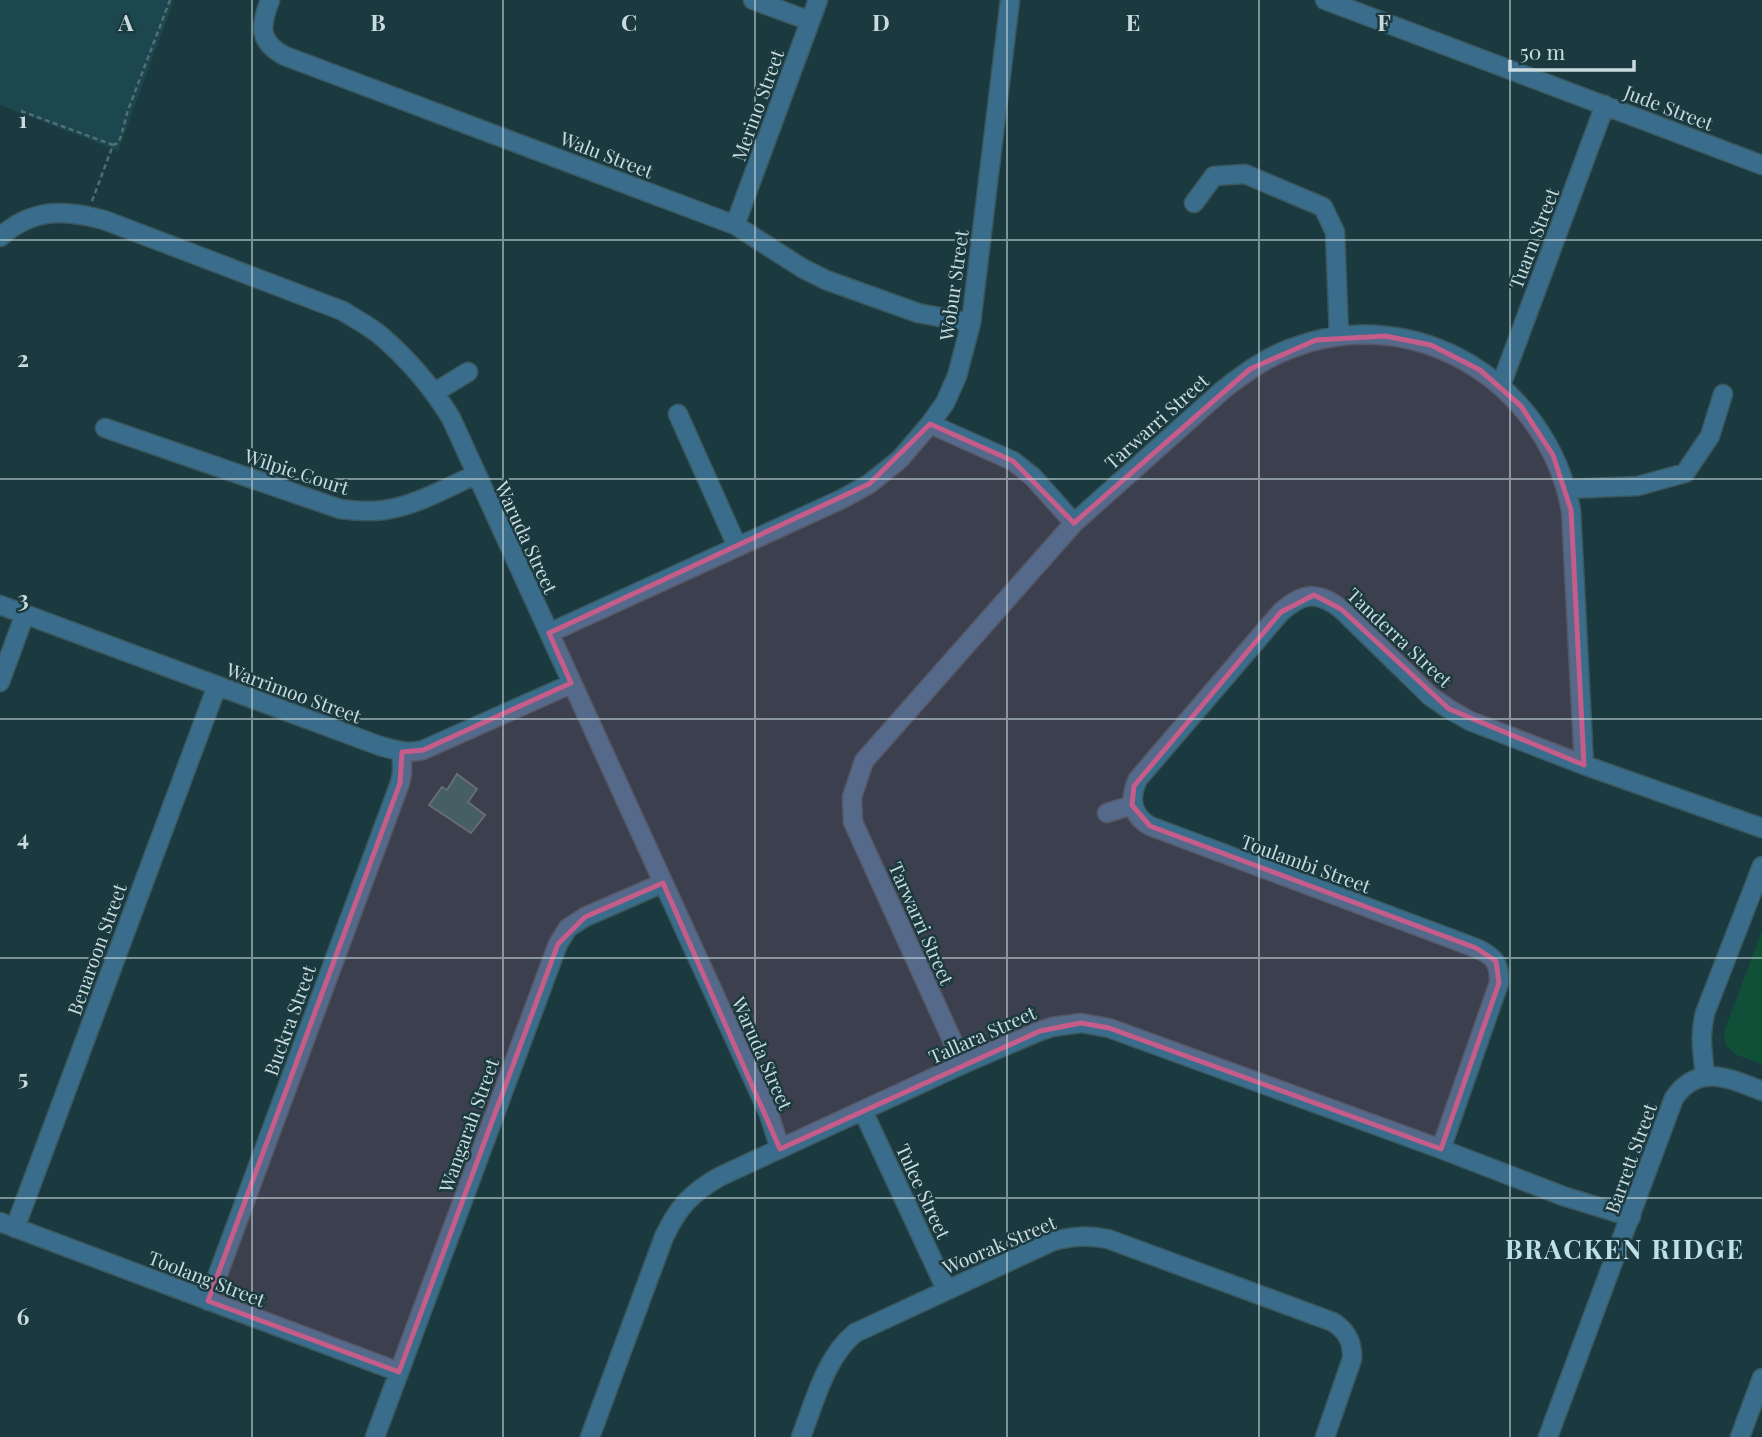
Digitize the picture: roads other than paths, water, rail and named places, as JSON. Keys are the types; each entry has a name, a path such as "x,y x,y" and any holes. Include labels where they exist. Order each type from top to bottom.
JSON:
{"street":[{"name":"Walu Street","path":"270,0 262,23 264,37 272,49 285,56 735,225 802,268 826,280 918,313 971,323"},
{"path":"753,0 810,22"},
{"name":"Merino Street","path":"735,225 818,0"},
{"name":"Wobur Street","path":"549,633 842,499 869,484 900,459 946,403 957,376 971,323 1010,0"},
{"name":"Jude Street","path":"1325,0 1762,165"},
{"name":"Tuarn Street","path":"1501,385 1605,105"},
{"path":"1194,203 1214,176 1245,174 1324,207 1335,232 1339,336"},
{"name":"Waruda Street","path":"0,237 12,226 32,216 54,212 87,215 116,225 343,312 379,334 435,392 450,418 769,1114 780,1149"},
{"name":"Tarwarri Street","path":"963,1064 853,822 852,797 864,761 1074,523 1224,389 1273,356 1294,347 1339,336 1385,336 1431,345 1456,356 1501,385 1539,429 1553,454 1567,489 1572,531 1584,765"},
{"path":"435,392 468,372"},
{"path":"1567,489 1638,486 1685,473 1710,436 1723,394"},
{"path":"678,414 737,547"},
{"path":"930,424 1013,461 1033,477 1074,523"},
{"name":"Wilpie Court","path":"105,428 340,509 361,512 406,505 475,475"},
{"name":"Tanderra Street","path":"1132,805 1138,779 1281,612 1291,603 1314,595 1329,600 1342,609 1430,696 1470,721 1762,828"},
{"name":"Warrimoo Street","path":"0,605 380,746 409,753 423,750 571,684"},
{"path":"0,682 25,614"},
{"name":"Benaroon Street","path":"8,1225 217,686"},
{"name":"Buckra Street","path":"208,1301 400,783 402,752"},
{"path":"1107,813 1132,805"},
{"name":"Toulambi Street","path":"1132,805 1136,814 1150,826 1488,953 1501,954 1499,983 1441,1149"},
{"path":"1762,866 1705,1013 1701,1031 1704,1076 1719,1077 1762,1091"},
{"name":"Wangarah Street","path":"375,1437 558,944 568,928 585,917 663,883"},
{"name":"Tallara Street","path":"590,1437 664,1237 680,1208 691,1196 703,1186 780,1149 963,1064 1052,1027 1081,1023 1109,1028 1563,1196 1631,1217"},
{"name":"Barrett Street","path":"1548,1437 1674,1098 1688,1083 1704,1076"},
{"name":"Tulee Street","path":"863,1111 946,1289"},
{"name":"Toolang Street","path":"8,1225 399,1371"},
{"name":"Woorak Street","path":"802,1437 833,1358 843,1343 855,1333 1053,1241 1088,1235 1108,1239 1333,1322 1342,1328 1350,1339 1352,1359 1325,1437"},
{"path":"1740,1437 1762,1377"}],"district":[{"name":"BRACKEN RIDGE","path":"1625,1248"}]}
